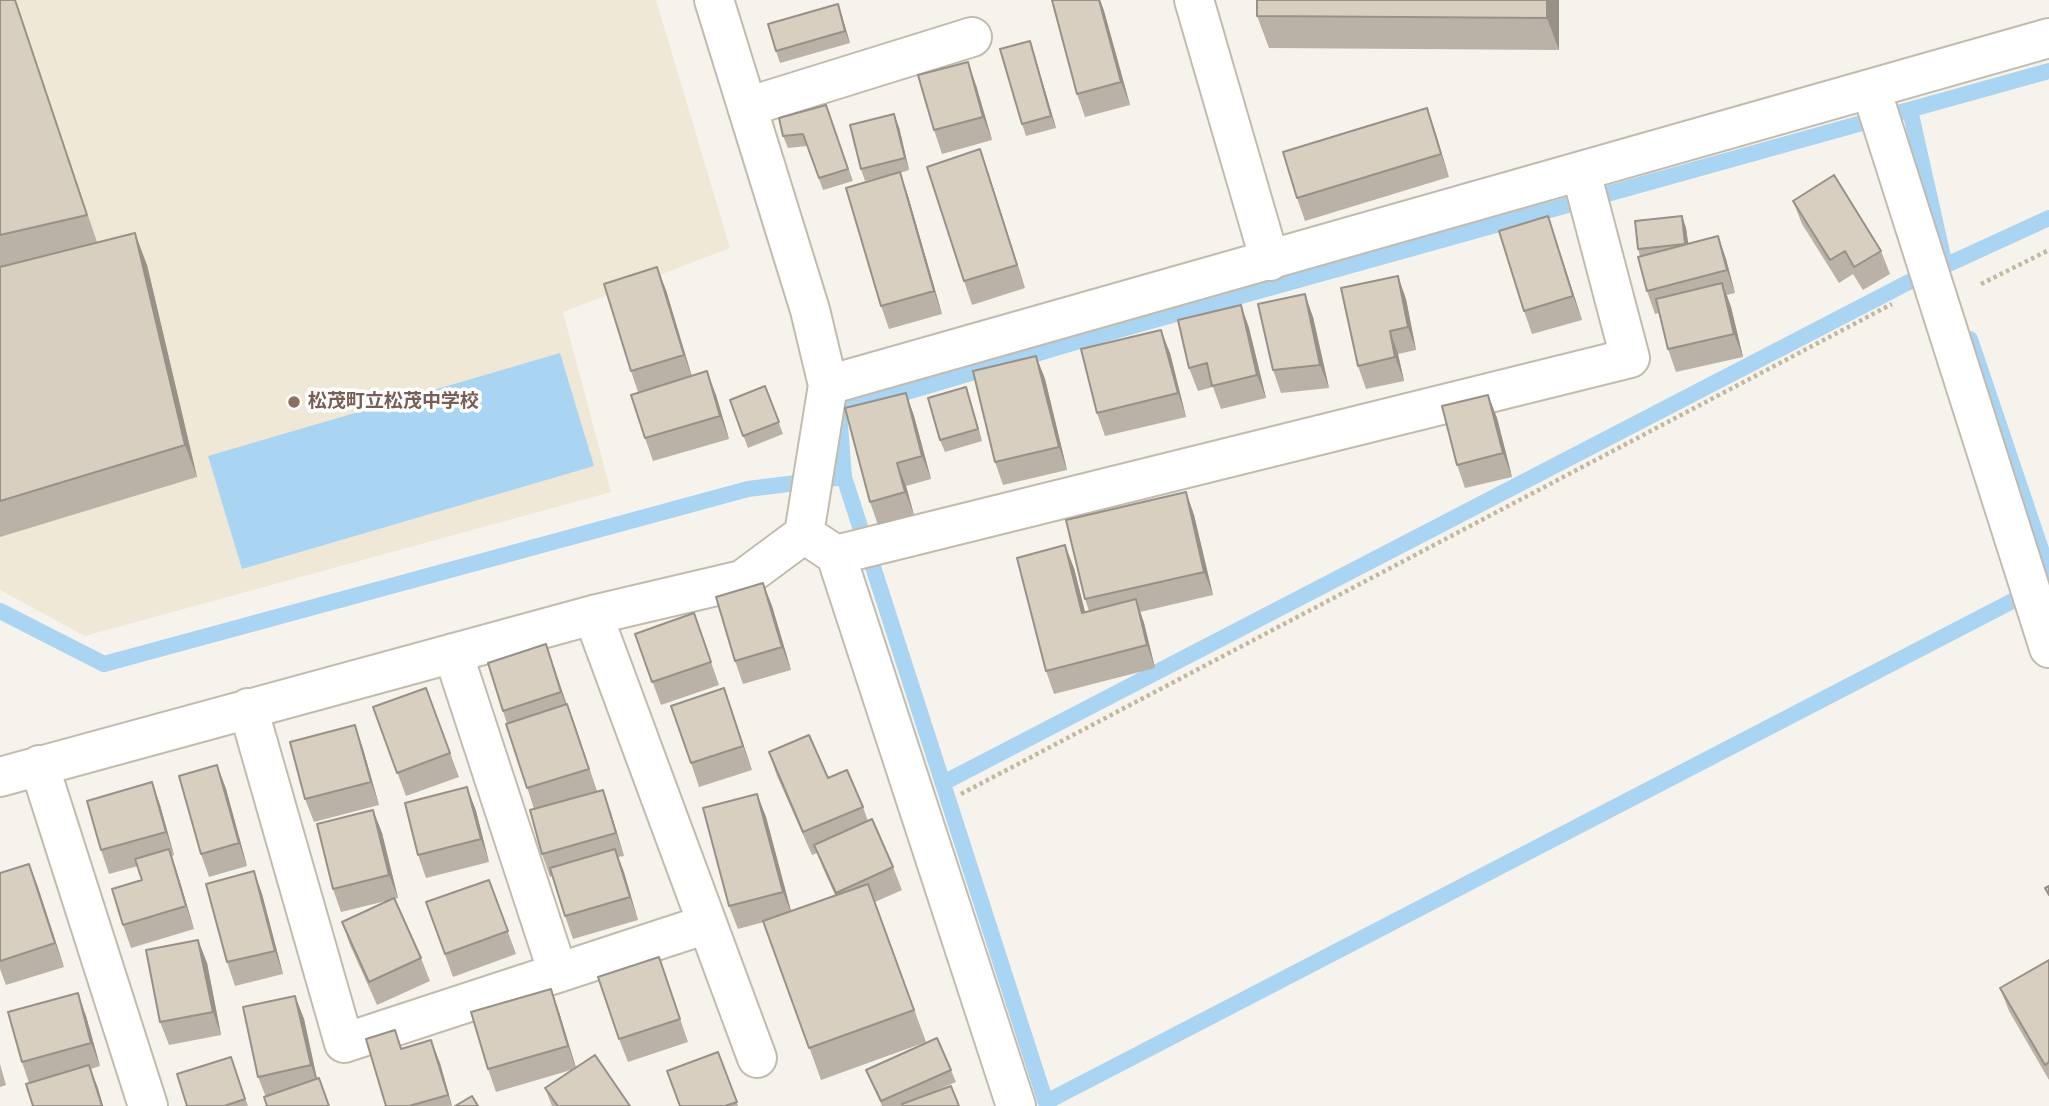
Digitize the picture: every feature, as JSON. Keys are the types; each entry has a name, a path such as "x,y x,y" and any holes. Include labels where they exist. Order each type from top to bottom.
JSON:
{"street":[{"path":"0,777 593,615 742,580 804,534 828,385 810,310 714,0"},
{"path":"1194,0 1270,261"},
{"path":"747,107 972,37"},
{"path":"828,385 2049,38"},
{"path":"1871,89 2049,648"},
{"path":"836,555 1630,358 1581,172"},
{"path":"804,534 836,555 1016,1106"},
{"path":"593,615 757,1058"},
{"path":"453,653 558,973"},
{"path":"248,708 344,1043 707,924"},
{"path":"39,765 148,1106"}],"path":[{"path":"970,791 1936,294 2049,250"}],"shaded area":[{"name":"松茂町立松茂中学校","path":"0,0 656,0 730,248 563,312 611,492 85,636 0,590"}],"water":[{"path":"560,353 594,466 242,569 208,456"}],"building":[{"path":"0,0 15,0 87,215 0,235"},
{"path":"1052,0 1099,0 1121,82 1077,94"},
{"path":"1257,0 1547,0 1547,18 1257,16"},
{"path":"838,4 845,31 776,51 768,24"},
{"path":"1030,41 1051,116 1022,124 1000,49"},
{"path":"968,62 983,117 934,130 918,75"},
{"path":"826,105 848,169 819,178 803,134 783,136 779,118"},
{"path":"1427,108 1441,154 1297,198 1283,152"},
{"path":"894,114 905,158 861,169 850,125"},
{"path":"980,149 1017,265 964,281 927,167"},
{"path":"900,172 934,291 881,306 846,188"},
{"path":"1834,175 1881,251 1854,267 1845,251 1830,260 1793,201"},
{"path":"1548,216 1573,296 1524,311 1499,231"},
{"path":"1682,216 1685,244 1638,249 1635,221"},
{"path":"135,233 185,445 0,501 0,267"},
{"path":"1718,236 1727,270 1647,291 1638,257"},
{"path":"657,267 684,355 631,371 604,284"},
{"path":"1398,276 1408,327 1390,331 1395,357 1358,366 1341,288"},
{"path":"1722,283 1734,334 1668,349 1656,299"},
{"path":"1305,294 1320,365 1273,370 1258,304"},
{"path":"1241,305 1257,375 1212,386 1207,363 1189,368 1178,320"},
{"path":"1161,330 1178,393 1097,413 1081,349"},
{"path":"1036,356 1059,447 995,462 973,371"},
{"path":"707,371 720,416 645,438 631,395"},
{"path":"765,386 779,422 743,436 730,400"},
{"path":"966,387 978,429 940,440 928,398"},
{"path":"906,393 922,456 897,463 905,492 870,502 845,408"},
{"path":"1488,395 1503,453 1457,465 1442,406"},
{"path":"1186,492 1204,572 1085,599 1066,520"},
{"path":"1065,545 1082,613 1136,599 1147,645 1046,671 1017,558"},
{"path":"763,583 782,647 735,661 716,597"},
{"path":"694,613 711,662 652,682 635,634"},
{"path":"546,644 561,692 503,711 488,663"},
{"path":"426,688 450,753 397,773 373,707"},
{"path":"724,688 743,746 691,763 671,706"},
{"path":"567,704 589,769 527,788 506,724"},
{"path":"355,725 371,782 305,799 290,742"},
{"path":"809,735 828,778 847,770 863,807 803,832 769,752"},
{"path":"217,765 239,843 201,854 179,776"},
{"path":"152,782 166,832 101,850 87,801"},
{"path":"467,787 481,839 418,855 405,803"},
{"path":"603,790 616,833 542,854 530,810"},
{"path":"757,794 783,892 729,906 703,808"},
{"path":"373,810 389,875 333,889 317,824"},
{"path":"872,819 893,867 836,893 814,845"},
{"path":"169,849 186,906 123,925 112,889 142,880 135,859"},
{"path":"615,849 630,897 565,916 550,868"},
{"path":"29,864 55,943 0,961 0,873"},
{"path":"254,871 275,951 227,962 206,884"},
{"path":"489,880 508,931 445,954 426,902"},
{"path":"868,884 914,1010 809,1048 763,921"},
{"path":"394,898 421,958 369,982 342,922"},
{"path":"198,940 213,1012 160,1022 146,950"},
{"path":"659,957 680,1019 619,1039 598,977"},
{"path":"2049,960 2049,1062 2045,1065 2000,988"},
{"path":"551,989 568,1046 488,1069 471,1012"},
{"path":"78,993 91,1043 22,1062 8,1012"},
{"path":"295,996 311,1065 258,1077 243,1007"},
{"path":"395,1030 401,1049 431,1040 448,1095 409,1106 386,1106 366,1039"},
{"path":"937,1038 951,1070 881,1101 866,1070"},
{"path":"718,1052 737,1102 725,1106 680,1106 667,1071"},
{"path":"595,1055 630,1106 558,1106 545,1088"},
{"path":"231,1057 245,1099 224,1106 187,1106 177,1074"},
{"path":"89,1065 102,1106 33,1106 26,1084"},
{"path":"319,1078 329,1106 267,1106 264,1097"},
{"path":"951,1086 959,1106 902,1104"},
{"path":"472,1096 478,1106 455,1106"}],"waterway":[{"path":"0,611 104,664 748,489 844,477 839,412 1086,339 2049,71"},
{"path":"1910,110 1944,261"},
{"path":"943,783 1905,284 2049,218"},
{"path":"1970,339 2049,573"},
{"path":"844,477 1047,1106"},
{"path":"1046,1102 2049,582"}],"place":[{"name":"松茂町立松茂中学校","path":"294,402"}]}
